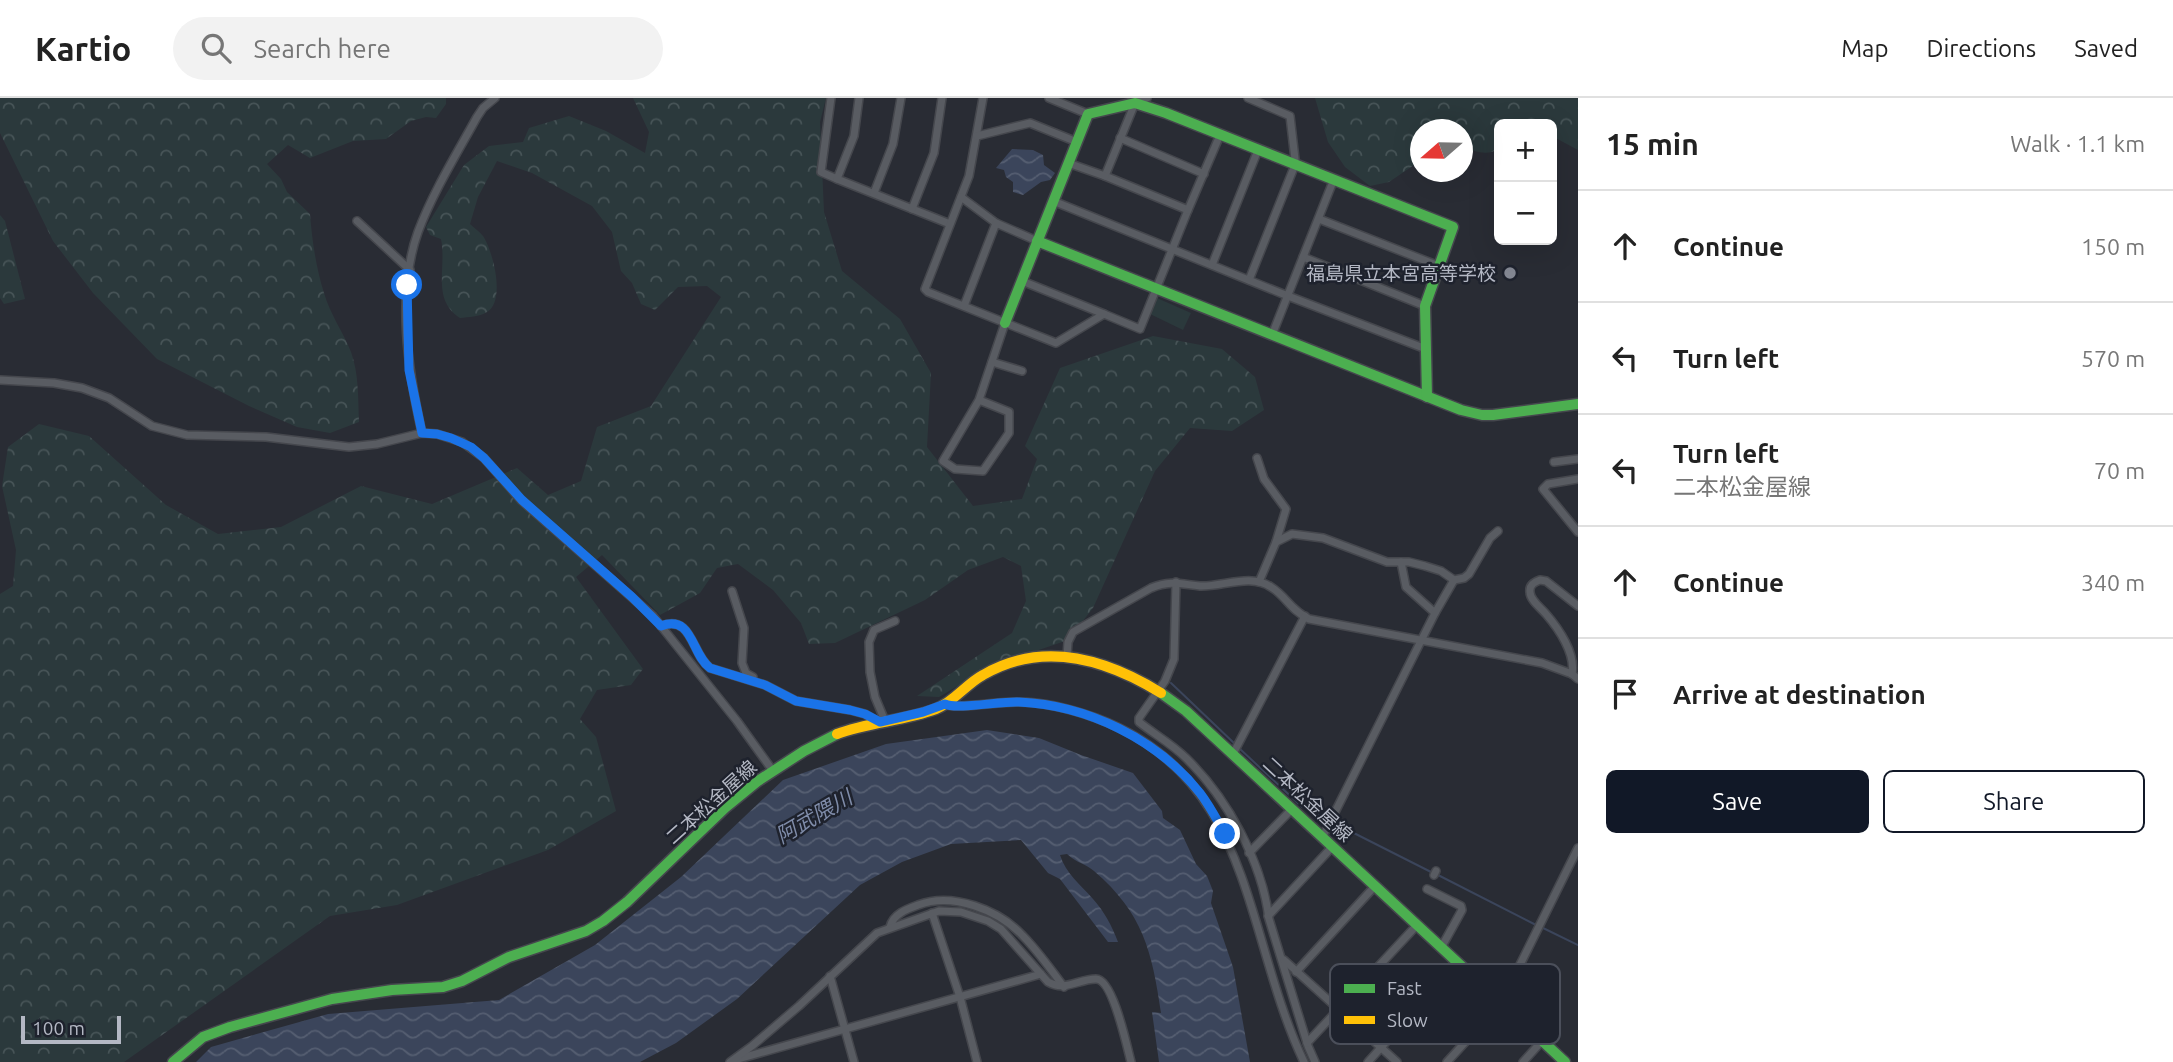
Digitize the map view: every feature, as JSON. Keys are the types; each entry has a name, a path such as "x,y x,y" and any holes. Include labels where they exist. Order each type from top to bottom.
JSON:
{"main road":[{"path":"1005,323 1088,114 1135,103 1453,227 1425,306 1427,397"},
{"path":"1037,241 1461,410 1482,415 1514,414 1578,404"},
{"name":"二本松金屋線","path":"173,1062 203,1037 230,1027 332,999 392,990 443,987 462,981 516,954 566,940 596,926 626,904 748,789 826,738 945,704 972,680 1014,661 1033,657 1067,656 1090,660 1126,672 1158,690 1235,749 1292,809 1457,963"},
{"name":"二本松金屋線","path":"1545,1044 1565,1062"}],"street":[{"path":"422,433 407,348 407,285 410,270 419,231 434,196 477,117 495,98"},
{"path":"831,98 821,172 950,224"},
{"path":"837,179 854,136 859,98"},
{"path":"874,194 894,144 901,98"},
{"path":"912,209 934,153 942,98"},
{"path":"983,98 969,176 925,289 1056,343 1104,314"},
{"path":"1049,98 1088,114"},
{"path":"1105,176 1135,103 1147,98"},
{"path":"1248,98 1290,116 1295,165 1248,280"},
{"path":"977,136 1030,122 1077,142"},
{"path":"1022,281 1140,329 1220,135"},
{"path":"1120,138 1204,174"},
{"path":"1212,265 1258,150"},
{"path":"1068,163 1188,210"},
{"path":"1272,335 1334,179"},
{"path":"961,197 996,223 1037,241"},
{"path":"1053,201 1426,349"},
{"path":"1319,219 1439,266"},
{"path":"357,221 410,270"},
{"path":"964,306 996,223"},
{"path":"1303,257 1425,306"},
{"path":"979,400 1009,412 1009,433 983,471 955,469 943,461 979,400 1005,323"},
{"path":"992,362 1022,371"},
{"path":"0,380 54,383 82,388 109,398 152,426 187,435 266,437 349,447 377,444 422,433 437,434 471,447 522,500 661,626 773,771"},
{"path":"1257,458 1264,479 1286,509 1259,582"},
{"path":"1554,462 1578,459"},
{"path":"1578,479 1548,484 1543,489 1578,532"},
{"path":"1276,542 1292,534 1323,538 1387,562 1401,562 1441,571 1454,580 1469,574 1490,538 1498,531"},
{"path":"1401,562 1406,587 1435,612"},
{"path":"1322,836 1435,612 1454,580"},
{"path":"1067,656 1068,642 1073,632 1164,582 1202,586 1259,582 1271,587 1304,616 1539,663 1575,677 1574,664 1557,628 1529,591 1531,586 1540,580 1546,581 1578,606"},
{"path":"1176,582 1175,650 1169,673 1139,722 1185,757 1209,782 1239,829 1267,906 1315,1062"},
{"path":"733,591 744,628 742,663 744,669 761,684"},
{"path":"1235,749 1304,616"},
{"path":"882,722 872,684 870,634 895,621"},
{"path":"661,626 673,623 682,626 704,664 710,668 761,684 796,701 850,710 882,722"},
{"path":"945,704 953,708 1019,702 1078,711 1129,733 1160,754 1180,772 1200,793 1225,834 1304,1062"},
{"path":"1249,853 1292,809"},
{"path":"1268,916 1333,846"},
{"path":"1520,964 1578,848"},
{"path":"1296,972 1375,886"},
{"path":"1427,889 1461,906 1462,910 1441,948"},
{"path":"890,927 897,915 920,904 952,901 971,905 1001,919 1023,936 1064,987"},
{"path":"732,1062 799,1006 877,933 944,910 988,921 1001,929 1055,986 1064,987 1097,979 1105,984 1122,1027 1131,1062"},
{"path":"932,913 960,997 977,1062"},
{"path":"1381,964 1417,925"},
{"path":"1283,960 1330,1003"},
{"path":"732,1062 1041,974"},
{"path":"830,976 854,1062"},
{"path":"1307,1043 1330,1019"},
{"path":"1377,1044 1397,1062"},
{"path":"1368,1062 1383,1044"},
{"path":"1447,1062 1463,1044"},
{"path":"1523,1062 1539,1044"}],"green space":[{"path":"0,98 446,98 446,104 436,118 426,117 411,121 386,139 353,141 310,158 288,145 267,164 281,179 287,192 310,214 324,293 354,360 359,422 330,433 297,427 157,359 93,293 53,241 0,133"},
{"path":"633,98 826,98 820,122 824,212 842,271 900,319 931,373 927,447 973,506 1022,499 1037,459 1025,446 1060,368 1153,336 1222,349 1255,377 1264,410 1232,431 1190,428 1155,471 1093,608 1068,640 989,667 939,697 917,696 1012,633 1026,601 1021,566 1003,557 968,570 925,600 835,643 809,644 801,623 773,590 738,564 717,568 700,593 660,615 602,555 576,577 643,669 631,685 597,690 580,719 596,737 616,811 548,850 397,905 330,916 124,1062 0,1062 0,594 13,586 16,550 2,486 8,447 39,424 89,436 166,505 218,534 281,527 361,486 432,504 517,468 548,495 581,481 597,427 651,406 721,297 707,286 678,287 655,310 641,304 632,283 621,271 612,232 592,206 532,173 497,161 478,197 470,224 483,236 491,253 496,276 496,298 487,312 460,318 451,310 443,292 441,239 430,235 426,227 464,165 489,146 523,142 529,128 569,116 606,131 645,153 649,132"},
{"path":"1315,98 1578,98 1578,150 1557,139 1557,119 1494,119 1494,151 1486,153 1473,151 1473,119 1410,119 1410,168 1389,182 1370,186 1345,167 1328,142"},
{"path":"0,215 5,221 25,299 4,304 0,298"},
{"path":"1157,298 1191,313 1183,330 1150,314"}],"water":[{"path":"1012,149 1033,150 1043,155 1044,165 1055,173 1050,180 1041,182 1023,195 1013,192 1013,182 1006,177 1004,170 996,168"},
{"name":"阿武隈川","path":"987,730 1039,738 1133,773 1162,811 1163,818 1180,830 1196,864 1207,876 1213,891 1211,903 1233,967 1250,1062 1159,1062 1152,1012 1161,1013 1158,991 1149,952 1134,918 1124,902 1094,871 1067,854 1060,855 1070,873 1107,919 1118,942 1108,942 1060,879 1048,873 1021,840 951,844 902,862 860,885 737,999 676,1043 640,1062 196,1062 211,1047 328,1014 499,1000 595,945 681,877 783,780 886,744"}],"waterway":[{"path":"1171,683 1235,744"},
{"path":"1239,748 1301,806 1327,819"},
{"path":"1332,822 1433,873"},
{"path":"1438,875 1536,925"},
{"path":"1541,927 1578,945"}],"traffic: fast":[{"path":"1005,323 1088,114 1135,103 1453,227 1425,306 1427,397"},
{"path":"1037,241 1461,410 1493,415 1578,404"},
{"path":"1161,693 1186,711 1459,964"},
{"path":"173,1062 203,1037 230,1027 332,999 392,990 443,987 462,981 509,957 586,931 627,902 725,808 758,781 804,751 837,734"},
{"path":"1546,1044 1565,1062"}],"traffic: slow":[{"path":"837,734 936,709 983,675 1006,664 1028,658 1051,656 1096,663 1161,693"}],"place":[{"name":"福島県立本宮高等学校","path":"1510,273"}],"route":[{"path":"407,285 409,370 422,433 437,434 471,447 522,500 661,626 673,623 682,626 704,664 765,685 796,701 850,710 880,722 945,704 953,708 1019,702 1078,711 1129,733 1160,754 1200,793 1225,834"}]}
